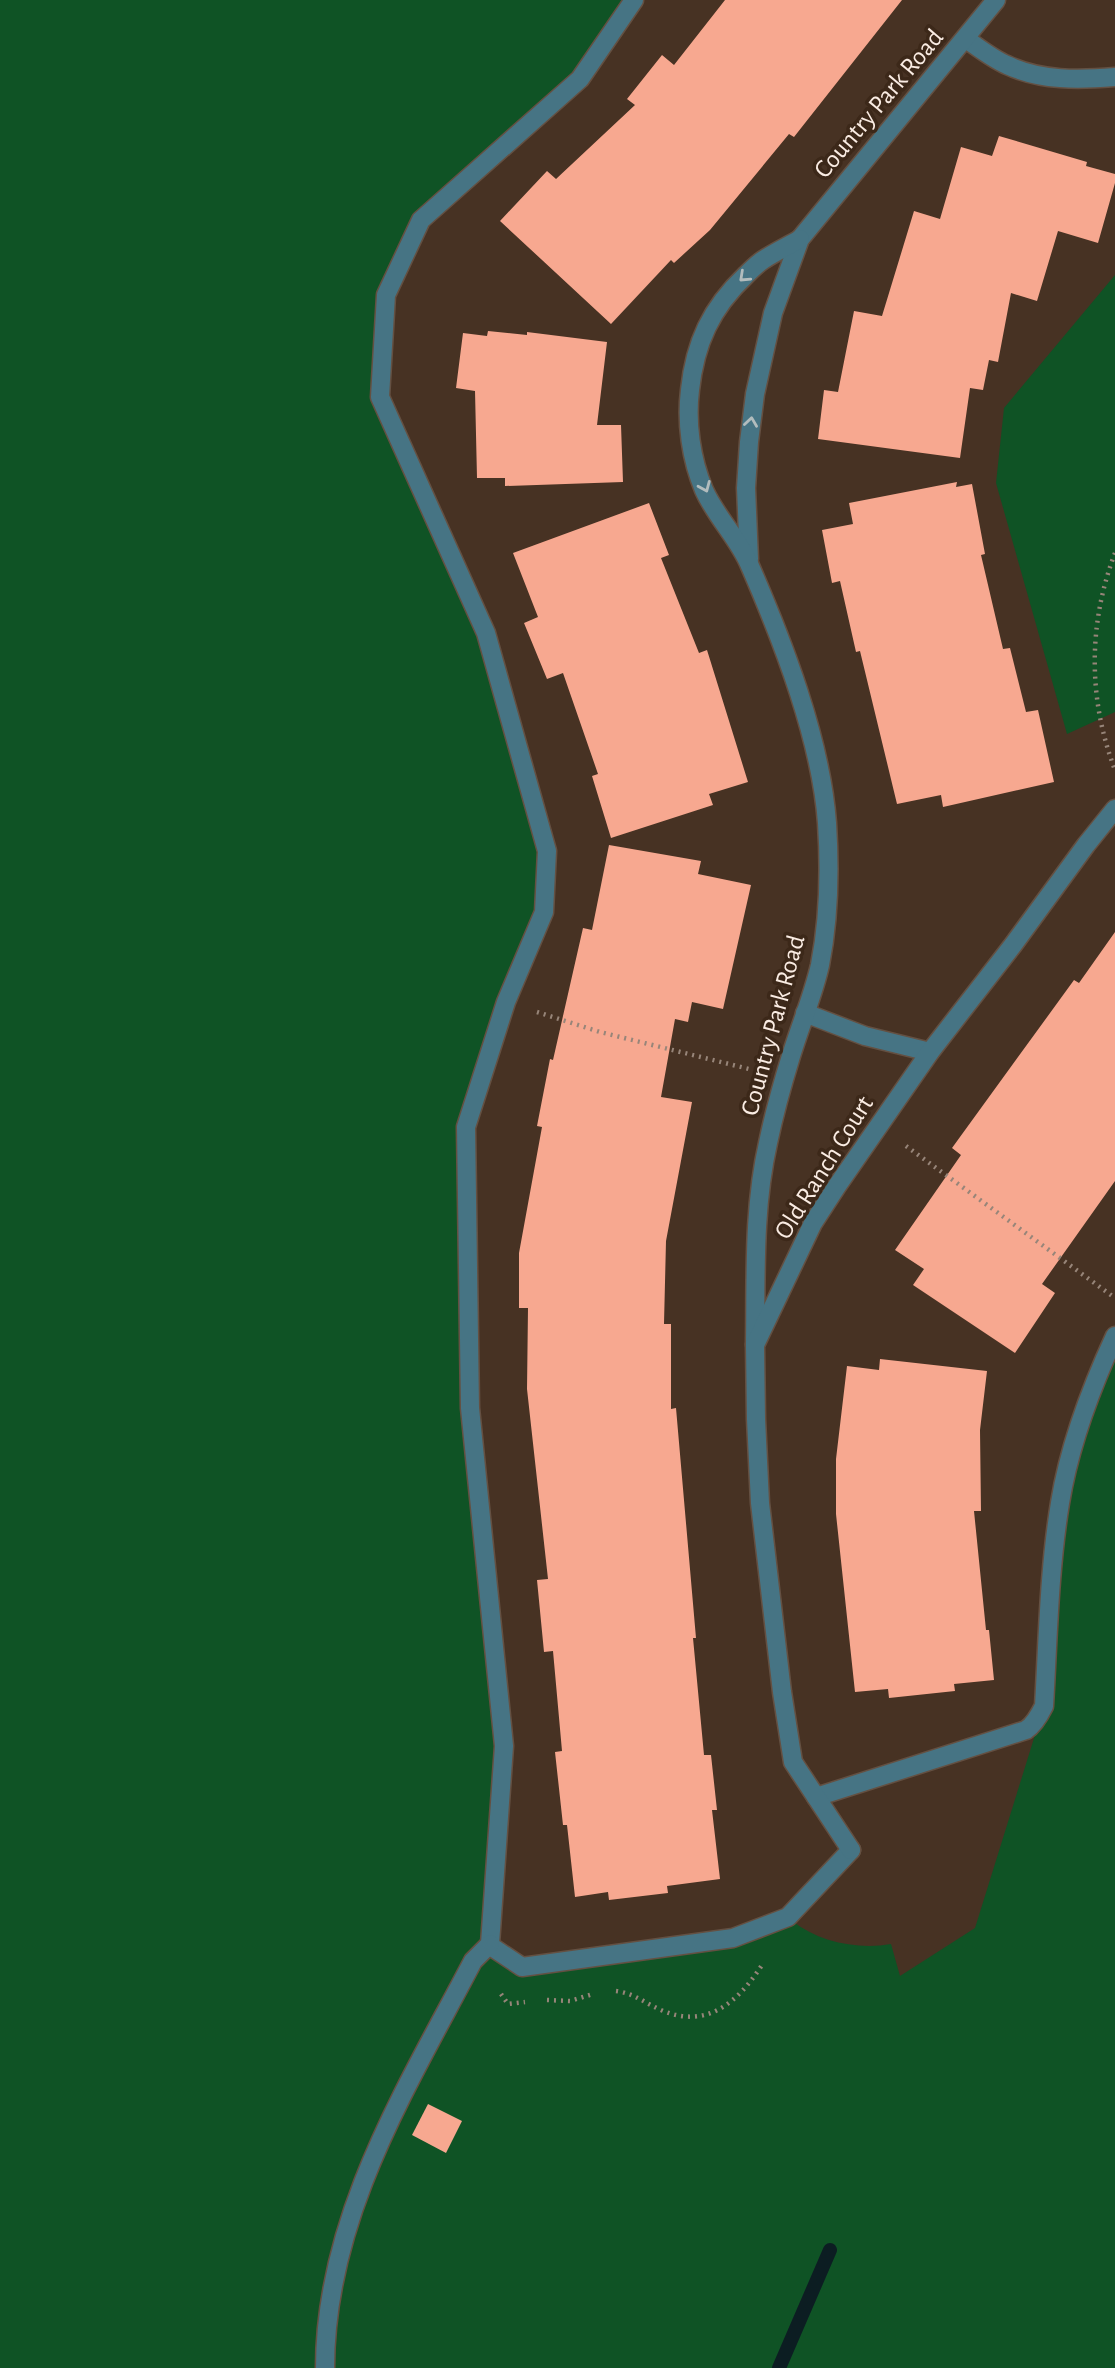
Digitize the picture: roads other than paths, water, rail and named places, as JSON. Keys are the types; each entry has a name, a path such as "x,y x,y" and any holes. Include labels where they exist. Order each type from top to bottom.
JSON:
{"street":[{"path":"325,2368 328,2313 337,2262 364,2178 387,2127 476,1956 490,1944 504,1746 470,1408 466,1127 506,1002 544,912 547,851 486,633 380,397 386,295 421,220 580,79 634,0"},
{"name":"Country Park Road","path":"749,563 746,488 755,394 773,313 800,239 996,0"},
{"path":"965,39 1007,65 1037,75 1070,79 1115,77"},
{"name":"Country Park Road","path":"755,1345 756,1250 767,1147 779,1098 819,968 824,939 829,862 827,819 812,736 749,563 705,491 693,456 688,418 690,390 701,340 711,316 723,299 761,261 800,239"},
{"name":"Old Ranch Court","path":"490,1944 522,1967 733,1938 788,1917 851,1850 793,1762 760,1503 755,1419 755,1345 813,1223 878,1126 930,1052 1115,809"},
{"path":"805,1013 865,1036 930,1052"},
{"path":"816,1797 1026,1730 1042,1711 1052,1560 1060,1500 1073,1448 1115,1336"}],"waterway":[{"path":"779,2368 830,2250"}]}
